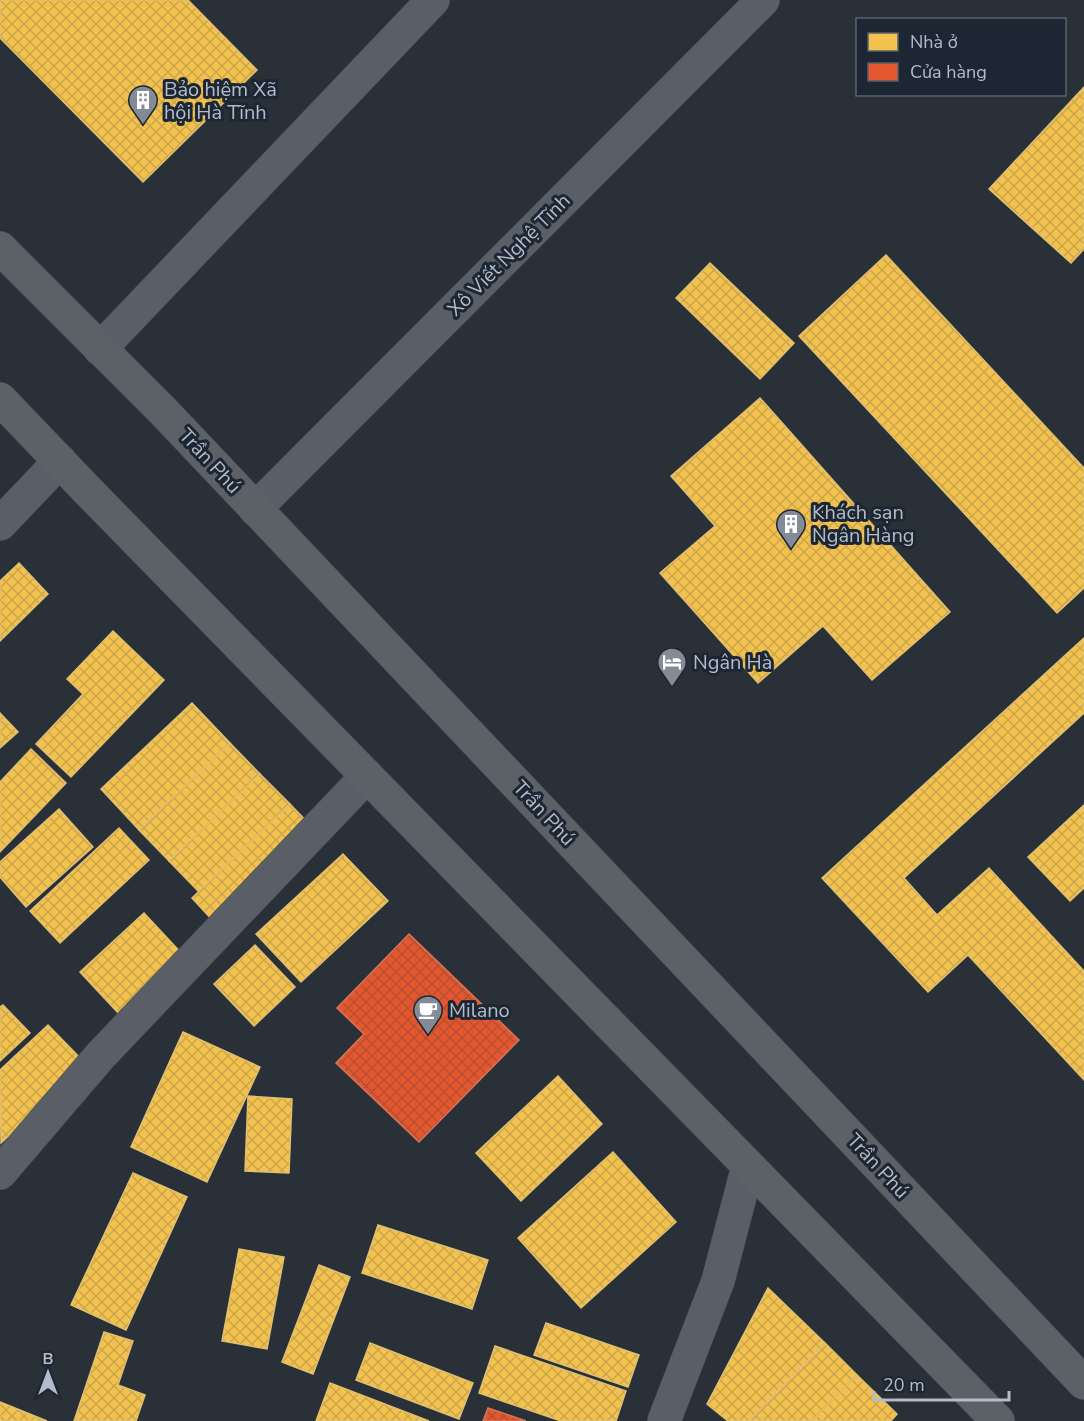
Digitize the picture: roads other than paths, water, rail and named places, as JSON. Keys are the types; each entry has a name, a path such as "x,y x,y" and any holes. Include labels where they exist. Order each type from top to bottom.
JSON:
{"main road":[{"name":"Trần Phú","path":"0,248 164,412 1084,1383"},
{"path":"0,399 998,1421"}],"street":[{"path":"100,349 433,0"},
{"name":"Xô Viết Nghệ Tĩnh","path":"255,509 764,0"},
{"path":"0,524 60,461"},
{"path":"0,1173 100,1055 367,776"},
{"path":"664,1421 718,1281 748,1166"}],"place":[{"name":"Bảo hiệm Xã hội Hà Tĩnh","path":"143,126"},
{"name":"Khách sạn Ngân Hàng","path":"791,550"},
{"name":"Ngân Hà","path":"672,688"},
{"name":"Milano","path":"428,1036"}]}
